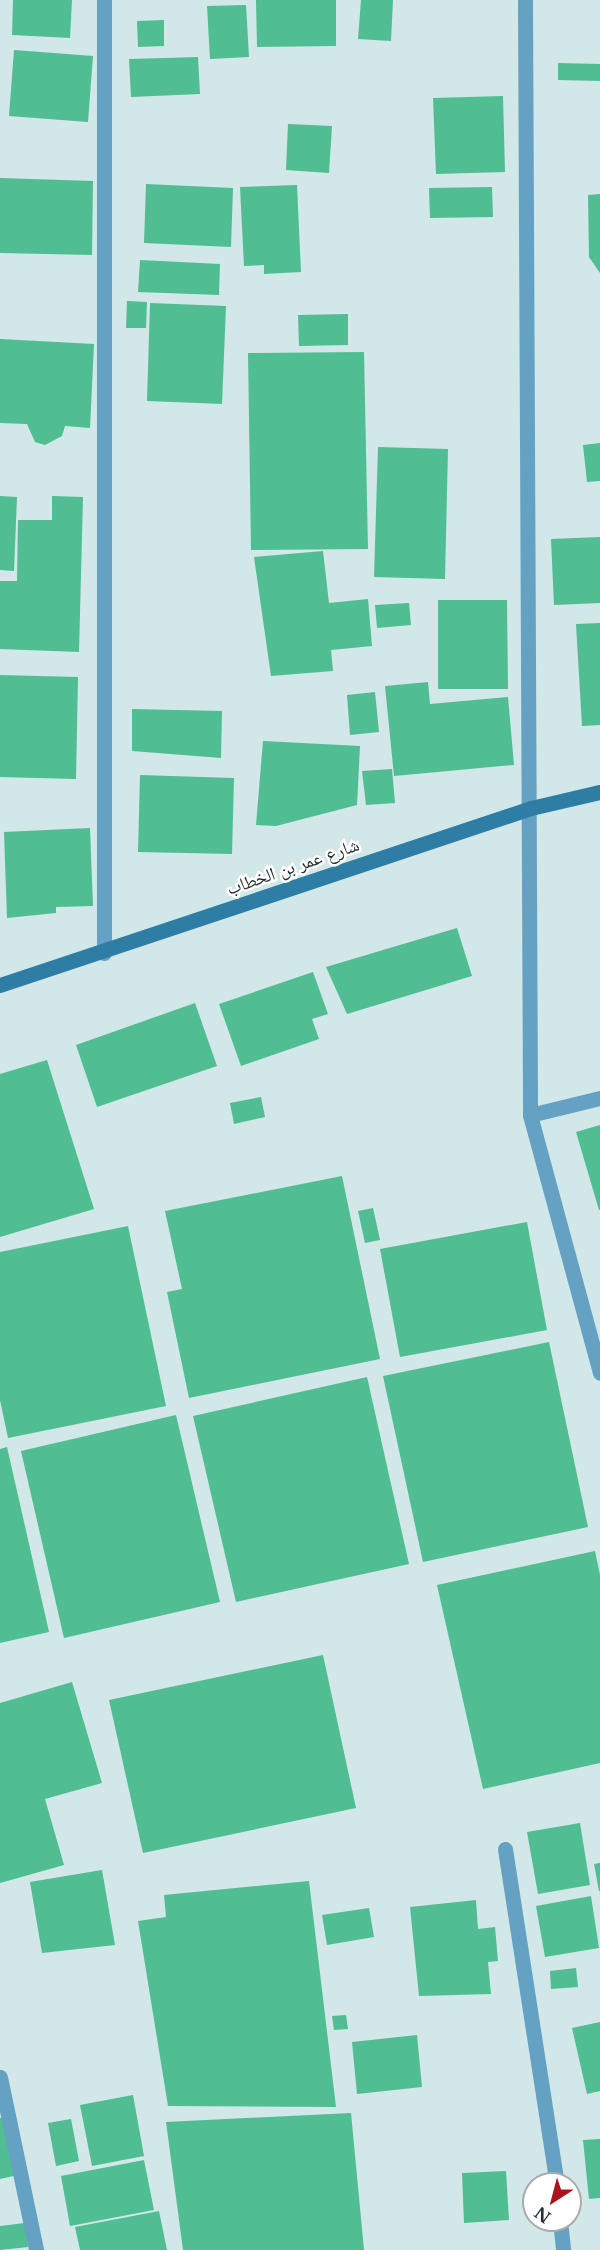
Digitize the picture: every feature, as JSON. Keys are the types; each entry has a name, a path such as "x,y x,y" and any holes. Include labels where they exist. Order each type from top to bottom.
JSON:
{"main road":[{"name":"شارع عمر بن الخطاب","path":"0,985 104,953 531,808 600,792"}],"street":[{"path":"104,0 104,953"},
{"path":"525,0 531,1114 598,1354 600,1373"},
{"path":"531,1114 600,1098"},
{"path":"505,1849 555,2172"},
{"path":"0,2077 36,2250"},
{"path":"561,2232 563,2250"}],"building":[{"path":"13,0 72,0 70,38 12,35"},
{"path":"256,0 336,0 336,46 257,47"},
{"path":"361,0 393,0 391,41 358,39"},
{"path":"246,5 249,57 210,59 207,6"},
{"path":"164,20 164,46 138,47 137,21"},
{"path":"14,50 93,56 88,122 9,116"},
{"path":"198,57 200,94 131,97 129,59"},
{"path":"558,63 600,64 600,81 558,80"},
{"path":"503,96 505,172 436,174 433,98"},
{"path":"288,124 332,126 329,173 286,170"},
{"path":"0,178 93,181 92,255 0,253"},
{"path":"146,184 233,188 231,247 144,243"},
{"path":"297,185 301,272 264,274 264,265 244,266 240,187"},
{"path":"492,187 493,217 430,218 429,188"},
{"path":"600,194 600,273 589,257 588,195"},
{"path":"140,260 220,264 219,295 138,292"},
{"path":"127,301 147,302 146,328 126,328"},
{"path":"150,303 226,306 222,404 147,401"},
{"path":"348,314 348,345 299,346 298,315"},
{"path":"0,339 94,344 90,428 65,426 62,436 45,445 35,442 27,424 0,423"},
{"path":"364,352 368,549 251,550 248,353"},
{"path":"600,443 600,481 587,482 583,445"},
{"path":"378,447 448,449 445,579 374,577"},
{"path":"0,496 17,497 14,571 0,570"},
{"path":"52,496 83,497 79,652 0,649 0,581 17,581 18,520 52,520"},
{"path":"600,537 600,603 554,605 551,539"},
{"path":"323,551 329,603 368,599 372,646 331,650 333,671 271,676 254,557"},
{"path":"438,600 507,600 508,689 438,689"},
{"path":"409,603 411,625 377,628 375,605"},
{"path":"600,623 600,725 582,726 576,624"},
{"path":"0,675 78,677 76,779 0,777"},
{"path":"428,682 430,704 508,697 514,765 394,776 385,686"},
{"path":"375,692 379,732 350,735 347,695"},
{"path":"132,709 222,711 221,758 132,751"},
{"path":"263,741 360,746 357,805 276,826 256,825"},
{"path":"392,769 395,803 366,805 362,771"},
{"path":"140,775 234,778 232,854 138,852"},
{"path":"90,828 93,906 56,907 56,913 7,918 4,832"},
{"path":"457,928 472,976 347,1014 326,967"},
{"path":"313,972 328,1014 312,1019 319,1039 241,1066 219,1004"},
{"path":"195,1003 217,1066 97,1107 76,1045"},
{"path":"47,1060 94,1209 0,1237 0,1074"},
{"path":"261,1097 265,1117 234,1124 230,1103"},
{"path":"600,1125 600,1210 599,1210 576,1132"},
{"path":"342,1176 380,1359 189,1398 167,1292 182,1289 165,1211"},
{"path":"373,1208 380,1240 365,1243 358,1211"},
{"path":"527,1222 547,1330 400,1357 380,1249"},
{"path":"128,1226 166,1406 8,1438 0,1400 0,1252"},
{"path":"549,1342 588,1527 423,1562 383,1376"},
{"path":"367,1377 409,1564 236,1602 193,1416"},
{"path":"176,1415 220,1602 64,1638 21,1451"},
{"path":"7,1447 49,1632 0,1643 0,1449"},
{"path":"595,1551 600,1575 600,1763 483,1789 437,1585"},
{"path":"323,1655 356,1808 143,1853 109,1700"},
{"path":"72,1682 102,1783 45,1799 64,1865 0,1883 0,1703"},
{"path":"580,1823 590,1885 538,1894 527,1832"},
{"path":"600,1863 600,1891 599,1891 594,1864"},
{"path":"102,1870 115,1945 42,1953 30,1882"},
{"path":"309,1881 336,2107 168,2106 138,1921 166,1917 164,1895"},
{"path":"591,1896 599,1948 545,1957 536,1906"},
{"path":"476,1900 478,1929 495,1927 498,1961 488,1962 491,1994 419,1996 410,1907"},
{"path":"369,1908 374,1937 327,1945 322,1915"},
{"path":"576,1968 578,1987 551,1989 550,1971"},
{"path":"346,2015 348,2029 334,2030 332,2016"},
{"path":"600,2022 600,2091 587,2094 572,2028"},
{"path":"417,2035 422,2087 357,2094 352,2042"},
{"path":"133,2095 144,2156 92,2166 80,2105"},
{"path":"351,2113 364,2250 183,2250 166,2122"},
{"path":"3,2117 18,2175 0,2179 0,2118"},
{"path":"71,2119 79,2161 56,2166 48,2123"},
{"path":"600,2139 600,2198 589,2199 583,2140"},
{"path":"144,2160 154,2210 70,2226 61,2176"},
{"path":"506,2171 509,2220 464,2223 462,2173"},
{"path":"159,2211 167,2250 80,2250 75,2227"},
{"path":"25,2223 28,2247 0,2250 0,2226"}]}
